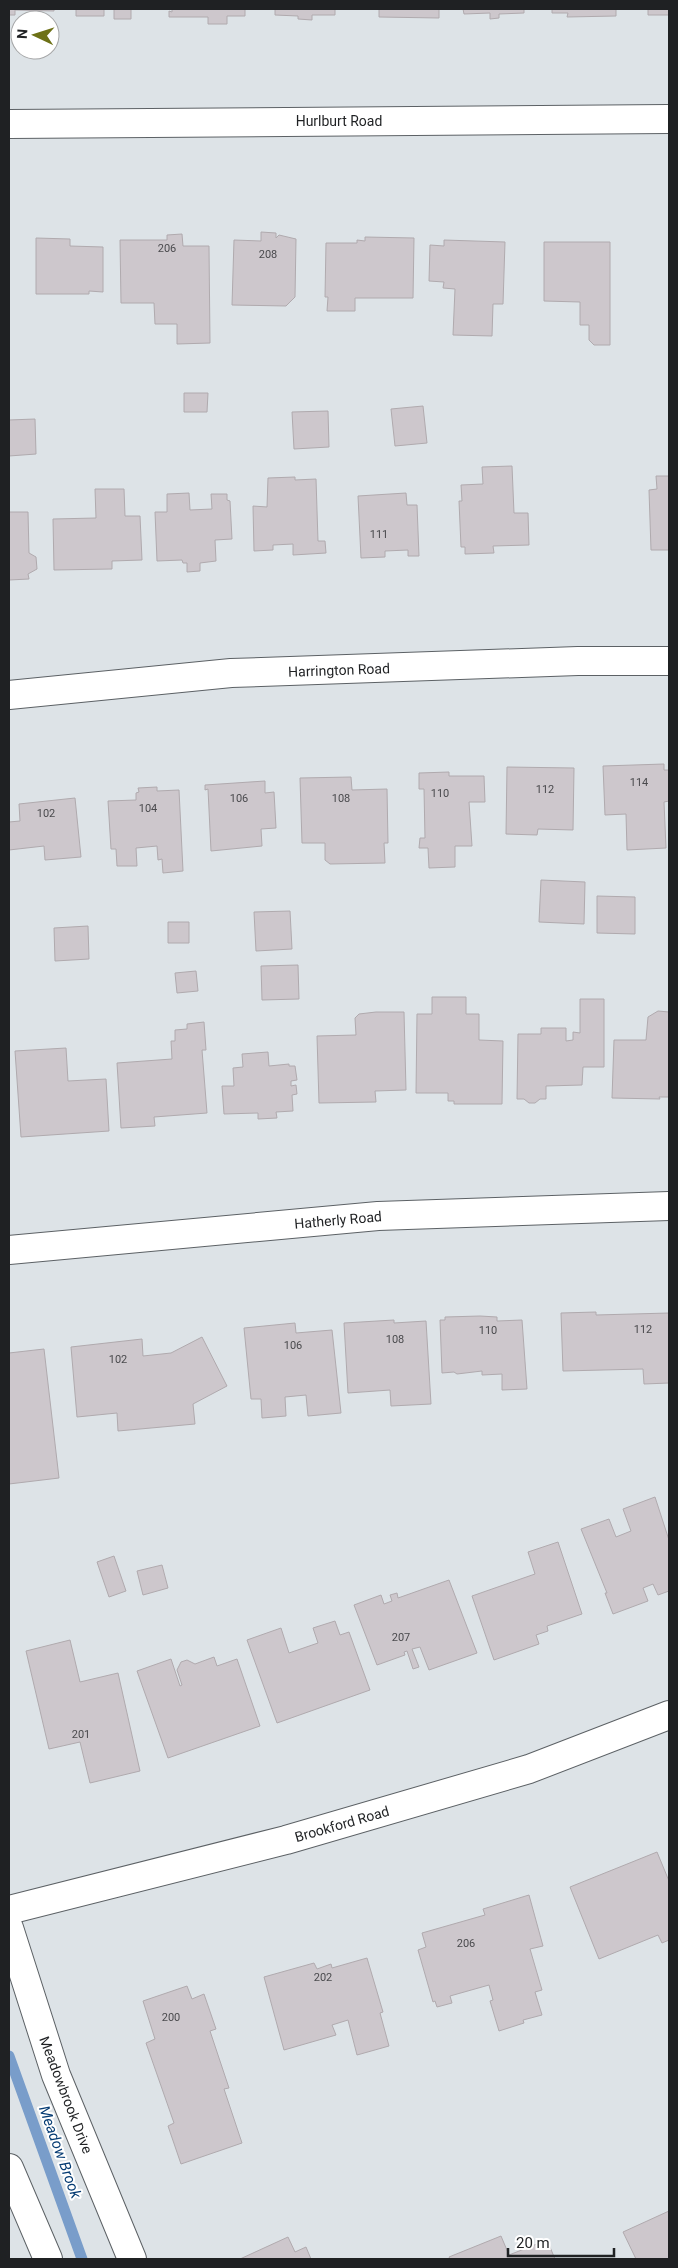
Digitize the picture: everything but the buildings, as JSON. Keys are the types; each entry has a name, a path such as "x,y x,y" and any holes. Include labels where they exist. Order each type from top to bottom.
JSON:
{"street":[{"name":"Hurlburt Road","path":"9,124 669,119"},
{"name":"Harrington Road","path":"9,695 231,673 578,661 669,661"},
{"name":"Hatherly Road","path":"9,1250 378,1216 669,1206"},
{"name":"Brookford Road","path":"9,1910 286,1840 529,1768 669,1715"},
{"name":"Meadowbrook Drive","path":"9,1928 56,2075 132,2259"},
{"path":"9,2168 48,2259"}],"waterway":[{"name":"Meadow Brook","path":"9,2056 82,2259"}]}
